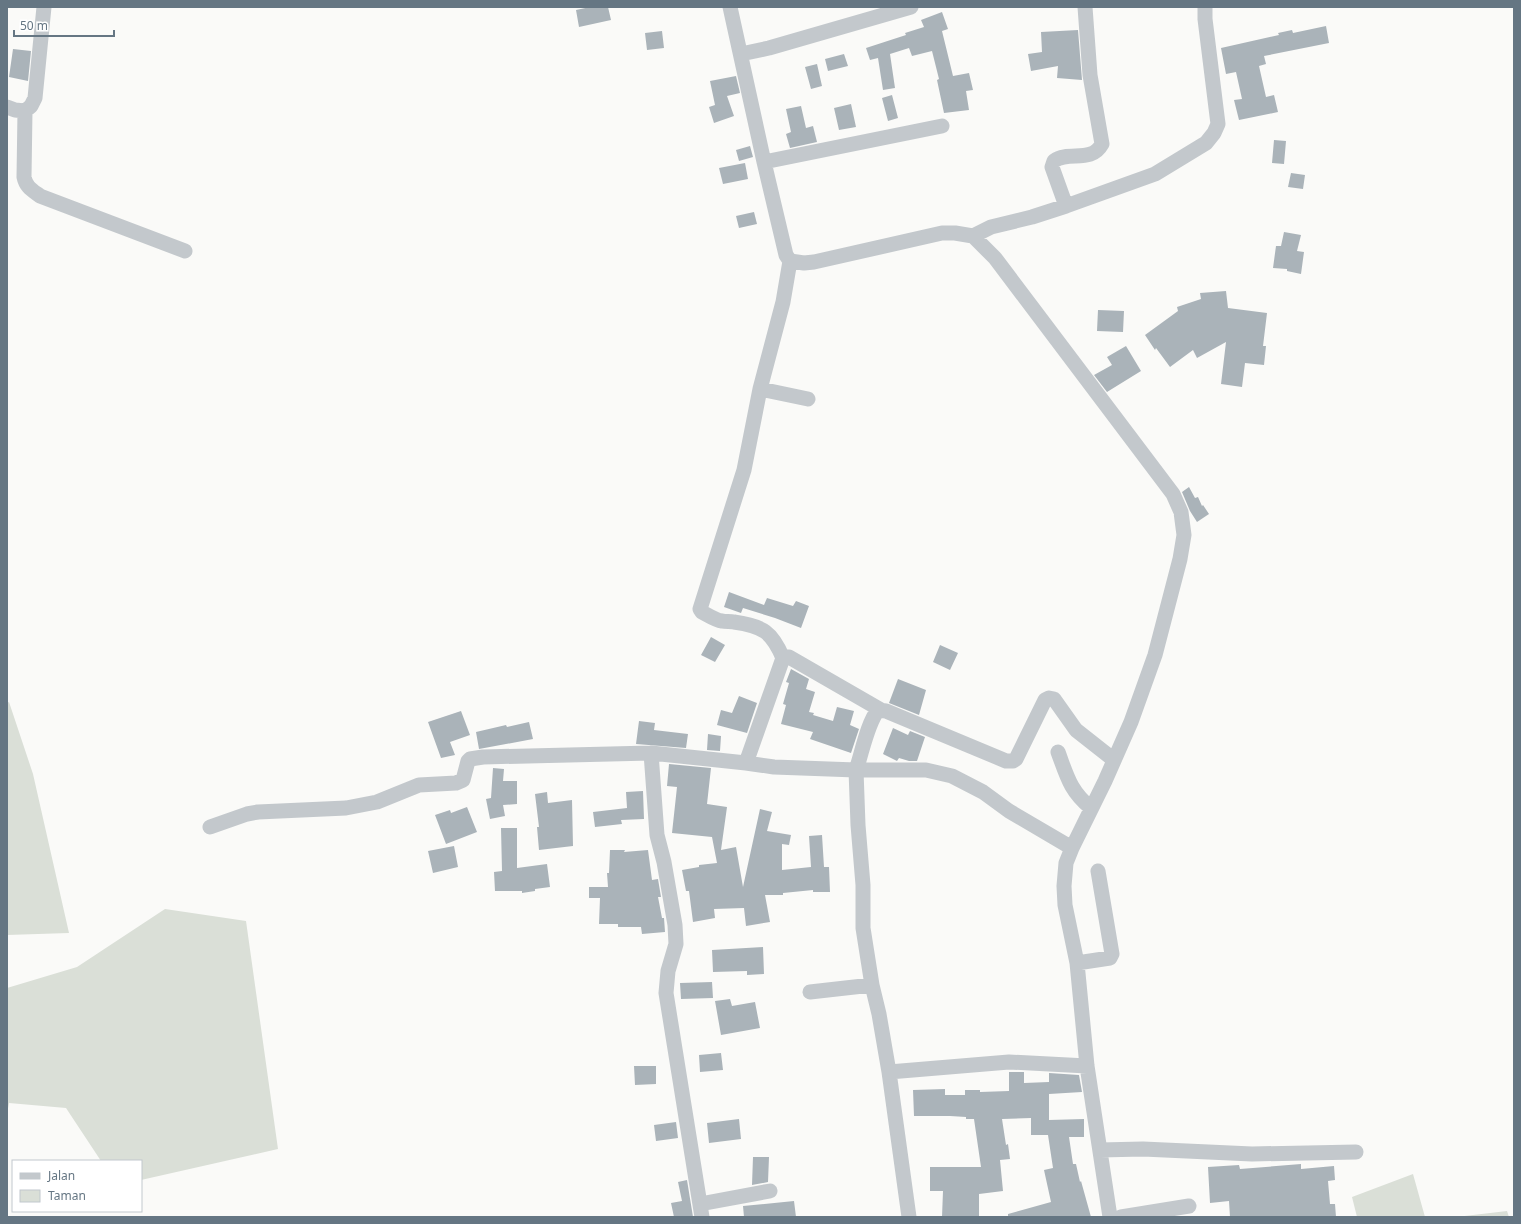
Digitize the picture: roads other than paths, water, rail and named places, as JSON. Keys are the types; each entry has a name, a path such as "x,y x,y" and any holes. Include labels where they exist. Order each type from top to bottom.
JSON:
{"street":[{"path":"7,106 15,110 25,111 31,106 35,98 44,7"},
{"path":"730,7 764,162 786,254 790,262 783,302 760,390 744,470 700,609 702,612 720,621 752,625 761,629 771,636 783,658 746,763"},
{"path":"741,54 770,48 912,7"},
{"path":"1066,206 1052,167 1054,161 1059,157 1088,156 1098,151 1102,144 1090,75 1085,7"},
{"path":"973,236 991,227 1032,217 1155,174 1206,143 1214,133 1218,124 1205,19 1205,7"},
{"path":"25,111 24,177 26,184 30,189 40,196 185,251"},
{"path":"764,162 942,126"},
{"path":"790,262 814,262 942,233 956,233 973,236 995,258 1174,494 1181,512 1184,536 1180,560 1155,655 1131,722 1066,863 1064,886 1065,906 1077,964 1087,1066 1110,1217"},
{"path":"760,390 808,399"},
{"path":"783,658 789,657 881,710 1006,761 1013,761 1016,758 1046,700 1049,698 1054,699 1076,730 1114,760"},
{"path":"881,710 876,712 856,770 863,885 863,928 872,985 879,1014 889,1072 909,1217"},
{"path":"1058,752 1069,781 1077,795 1091,808"},
{"path":"651,753 657,835 664,862 676,925 676,944 668,971 666,993 701,1210 770,1191"},
{"path":"210,827 247,814 346,808 377,802 419,786 460,782 463,780 466,763 470,759 483,757 651,753 774,767 856,770 926,770 952,776 983,792 1023,820 1072,848"},
{"path":"1077,964 1110,958 1112,954 1098,871"},
{"path":"810,992 872,985"},
{"path":"889,1072 1009,1062 1087,1066"},
{"path":"1100,1150 1143,1149 1252,1154 1356,1152"},
{"path":"1121,1217 1189,1206"}]}
